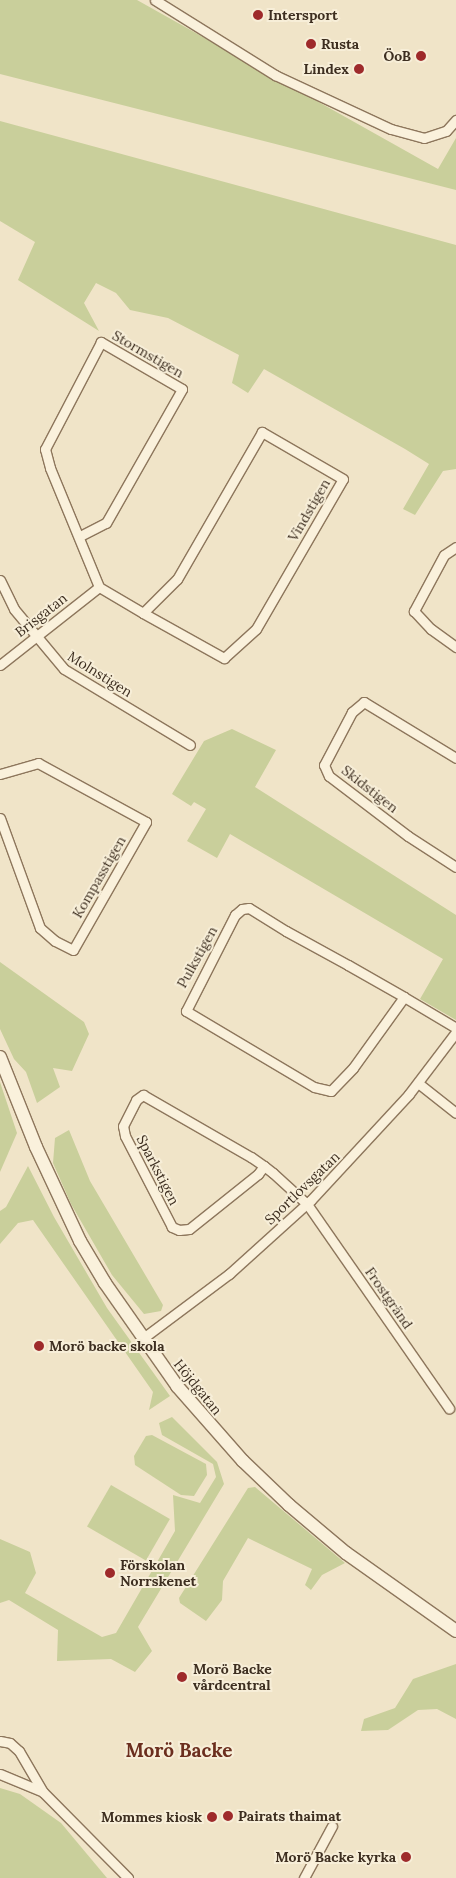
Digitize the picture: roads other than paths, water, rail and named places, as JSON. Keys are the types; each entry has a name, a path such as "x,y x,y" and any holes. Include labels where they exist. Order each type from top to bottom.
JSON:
{"street":[{"path":"156,0 276,75 391,129 424,138 446,131 456,120"},
{"name":"Stormstigen","path":"80,536 106,524 182,390 101,342 45,448 50,468 80,536 99,587"},
{"name":"Vindstigen","path":"99,587 143,613 224,658 256,629 343,479 262,432 177,579 143,613"},
{"path":"456,547 444,555 414,610 430,629 456,647"},
{"name":"Molnstigen","path":"0,580 14,610 64,670 190,745"},
{"name":"Brisgatan","path":"0,665 99,587"},
{"name":"Skidstigen","path":"456,758 364,702 352,712 324,765 329,776 408,836 456,867"},
{"name":"Kompasstigen","path":"0,774 38,763 146,822 74,950 55,941 40,928 0,818"},
{"name":"Pulkstigen","path":"404,997 353,1068 331,1091 314,1087 186,1011 235,915 242,909 249,908 404,997 456,1028"},
{"name":"Sportlovsgatan","path":"142,1339 229,1274 307,1204 351,1159 418,1083 456,1032"},
{"name":"Höjdgatan","path":"0,1057 36,1146 76,1232 104,1283 142,1339 210,1426 289,1505 346,1553 456,1631"},
{"path":"418,1083 456,1113"},
{"name":"Sparkstigen","path":"264,1166 258,1174 189,1229 179,1230 172,1227 125,1136 123,1126 136,1100 144,1095 264,1166 307,1204"},
{"name":"Frostgränd","path":"307,1204 449,1408"},
{"path":"0,1741 10,1743 19,1751 43,1792 128,1878"},
{"path":"0,1774 43,1792"},
{"path":"305,1878 332,1826"}],"place":[{"name":"Intersport","path":"258,15"},
{"name":"Rusta","path":"311,44"},
{"name":"ÖoB","path":"421,56"},
{"name":"Lindex","path":"359,69"},
{"name":"Morö backe skola","path":"39,1346"},
{"name":"Förskolan Norrskenet","path":"110,1573"},
{"name":"Morö Backe vårdcentral","path":"182,1677"},
{"name":"Pairats thaimat","path":"228,1816"},
{"name":"Mommes kiosk","path":"212,1817"},
{"name":"Morö Backe kyrka","path":"406,1857"}],"district":[{"name":"Morö Backe","path":"179,1751"}]}
